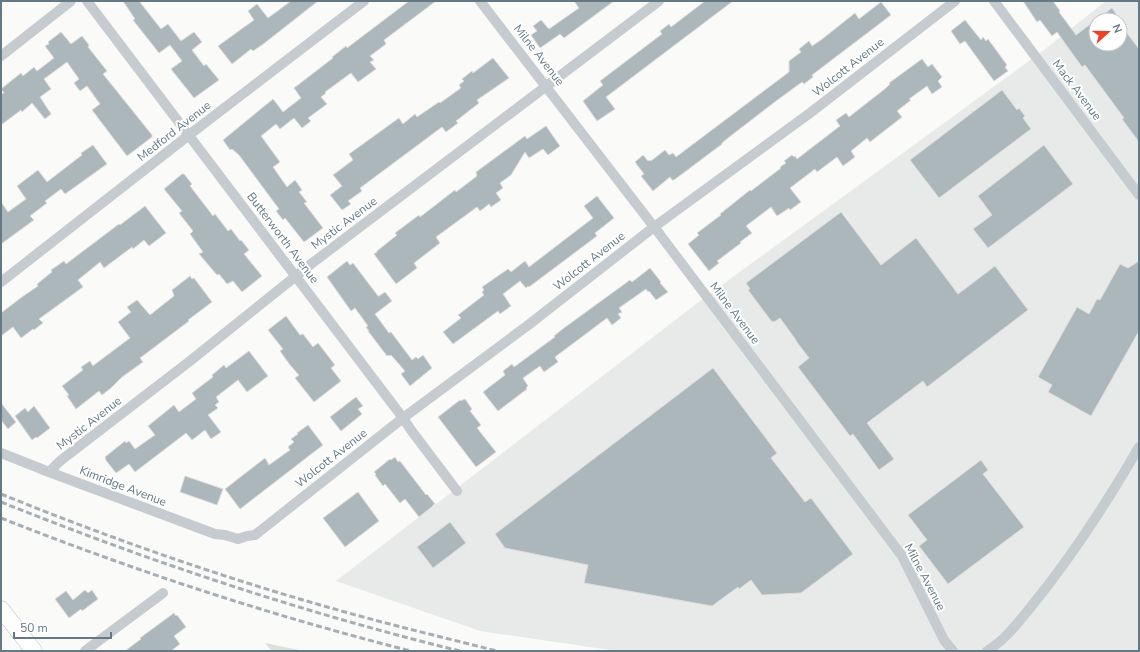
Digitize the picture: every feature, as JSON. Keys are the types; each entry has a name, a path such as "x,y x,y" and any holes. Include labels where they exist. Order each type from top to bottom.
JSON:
{"main road":[{"path":"1,609 34,651"}],"street":[{"path":"1,56 71,1"},
{"name":"Butterworth Avenue","path":"88,1 457,491"},
{"name":"Medford Avenue","path":"1,282 189,134 364,1"},
{"name":"Milne Avenue","path":"480,1 654,227 902,556 944,640 953,651"},
{"name":"Mystic Avenue","path":"49,472 60,461 190,361 296,276 659,1"},
{"name":"Wolcott Avenue","path":"238,539 255,535 403,418 527,326 654,227 810,113 955,1"},
{"name":"Mack Avenue","path":"994,1 1139,195"},
{"path":"987,651 1006,636 1048,586 1081,542 1139,447"},
{"name":"Kimridge Avenue","path":"1,453 197,528 238,539"},
{"path":"85,651 163,593"}],"shaded area":[{"path":"1106,1 1139,1 1139,651 617,651 480,631 336,581 700,301 1044,50 1088,15 1088,52 1128,52 1128,12 1092,12"},
{"path":"265,643 304,651 272,651"}],"building":[{"path":"123,1 139,1 161,29 168,24 181,41 194,32 202,42 192,50 204,66 206,64 219,80 194,98 171,69 182,61 170,45 159,53 133,20 135,19"},
{"path":"291,1 318,1 262,45 253,51 251,49 232,64 218,46 254,20 248,11 257,4 268,18"},
{"path":"409,1 436,1 384,40 386,44 370,56 374,60 370,62 376,69 358,82 351,73 325,92 326,93 321,97 327,104 308,118 311,121 302,128 294,118 280,129 276,124 261,136 280,162 273,167 287,187 295,180 302,190 299,192 307,202 304,203 323,228 304,242 285,218 283,220 276,211 279,209 239,155 232,149 230,150 223,140 273,99 283,112 301,98 294,88 346,46 347,48"},
{"path":"574,1 614,1 564,38 560,34 540,48 531,35 537,31 533,26 541,20 549,29 579,8"},
{"path":"705,1 733,1 606,97 615,109 597,121 583,101 603,85 600,81 662,34 660,31 669,24 671,27"},
{"path":"1023,1 1053,1 1076,35 1088,26 1088,52 1128,52 1128,35 1139,49 1139,142 1122,119 1124,118 1085,65 1082,67 1057,32 1052,36 1040,20 1037,22"},
{"path":"881,2 891,15 812,75 813,77 804,84 802,82 776,101 674,180 670,177 653,191 641,176 644,174 635,162 643,155 648,161 651,161 665,150 669,155 673,153 676,157 789,72 789,61 801,52 799,49 809,41 812,46 855,13 859,19"},
{"path":"1112,8 1115,12 1107,12"},
{"path":"965,20 981,40 983,37 986,41 988,39 1007,65 1005,67 1008,71 994,81 965,41 960,44 951,31"},
{"path":"61,32 71,44 82,36 89,45 88,47 107,71 103,74 152,135 152,137 127,156 92,110 100,104 87,86 80,91 74,83 79,79 67,62 44,79 51,89 40,97 51,114 45,119 32,103 22,112 21,110 1,125 1,94 4,93 1,89 21,73 23,76 34,67 37,71 54,58 45,46"},
{"path":"493,58 509,78 477,100 479,103 456,121 458,123 446,132 442,127 360,188 362,191 348,201 351,204 342,210 330,195 342,186 333,175 353,160 349,154 399,118 403,124 415,114 417,117 439,102 440,103 461,88 459,85 464,81 462,79 472,71 473,73"},
{"path":"922,59 928,67 932,64 942,77 938,81 942,87 932,94 927,86 909,99 911,100 897,111 902,117 870,142 867,138 851,151 855,157 843,166 837,157 817,172 815,169 790,188 801,202 790,210 789,208 777,216 771,207 746,226 752,233 717,261 719,263 709,271 688,244 699,235 697,233 750,190 751,191 781,168 780,167 786,163 784,161 792,155 797,159 840,126 836,120 846,113 849,117 886,88 890,84 889,83"},
{"path":"1002,90 1017,110 1019,108 1025,116 1023,118 1031,129 939,198 910,160"},
{"path":"546,126 560,146 548,155 543,149 529,158 525,152 511,175 500,183 503,188 496,193 501,200 491,207 489,204 480,211 477,207 436,237 440,243 414,263 417,268 396,284 374,254 397,235 395,233 477,176 476,172 525,136 527,139"},
{"path":"93,145 107,164 65,194 61,189 45,201 47,203 30,216 34,220 1,244 1,202 8,212 26,199 17,186 38,170 47,182 82,155 81,153"},
{"path":"1044,145 1073,184 988,248 973,229 992,215 978,196"},
{"path":"184,174 192,184 190,186 213,216 215,214 228,231 231,229 249,250 244,254 262,276 242,292 233,281 227,284 199,254 203,252 190,234 193,231 179,213 182,211 164,189"},
{"path":"597,196 614,218 595,233 597,236 529,287 528,286 526,288 520,281 503,294 511,306 500,314 498,311 453,344 443,332 461,318 458,315 484,295 482,292 484,290 482,287 508,269 511,272 525,261 529,267 593,218 584,206"},
{"path":"145,206 166,233 149,246 144,240 104,268 100,262 78,280 83,287 39,319 43,323 34,330 33,329 21,338 13,327 1,336 1,313 38,286 37,284 52,272 51,270 64,261 66,264"},
{"path":"841,212 881,265 916,238 958,294 995,266 1028,310 927,387 923,381 867,423 894,459 879,470 853,434 850,436 798,367 809,358 780,318 772,322 748,290 750,289 746,283"},
{"path":"347,261 350,265 353,263 378,296 385,292 392,301 375,314 389,333 391,332 412,360 416,357 418,359 423,355 432,368 410,386 401,374 405,371 391,355 387,356 368,331 366,327 368,326 355,308 351,311 327,277"},
{"path":"1139,261 1139,331 1091,416 1048,392 1052,385 1038,377 1077,307 1089,314 1097,299 1100,300 1120,264 1128,268"},
{"path":"650,268 668,292 656,300 646,289 619,308 622,312 618,314 621,318 612,325 607,318 555,357 558,362 544,372 540,366 523,378 528,386 526,388 527,389 498,411 483,392 505,375 503,371 512,364 514,367 555,337 554,336 564,328 630,280 632,282"},
{"path":"190,276 192,279 194,278 212,302 140,358 143,362 122,377 111,388 102,395 99,391 76,409 67,396 69,395 62,386 83,370 81,367 90,361 93,366 130,338 118,322 131,312 127,307 137,300 150,315 174,296 172,290"},
{"path":"286,316 300,335 303,334 313,347 318,343 335,365 331,368 341,381 314,402 295,378 299,375 280,351 283,349 268,330"},
{"path":"249,351 268,376 247,392 238,380 216,397 219,402 215,405 218,408 208,415 221,432 211,439 205,430 192,440 186,433 135,472 129,464 116,473 105,457 125,441 126,443 129,441 135,449 155,435 148,426 174,405 179,412 196,399 192,393 213,377 212,375 224,365 226,368"},
{"path":"713,368 777,453 771,458 805,502 811,498 853,554 801,593 762,595 751,580 739,589 738,587 712,606 584,583 588,565 505,548 495,534"},
{"path":"356,397 363,406 358,409 362,414 341,431 330,417"},
{"path":"465,399 472,409 470,411 481,425 477,428 496,452 476,467 438,417 460,400"},
{"path":"1,403 16,422 8,429 1,420"},
{"path":"34,406 50,428 32,440 15,416 25,408 28,412"},
{"path":"308,425 323,445 240,509 225,489 265,458 269,465 290,450 288,447 294,442 291,439"},
{"path":"395,457 398,462 400,461 426,495 427,494 435,504 419,517 405,499 400,503 385,484 383,486 375,475 376,474 374,472 390,459 391,460"},
{"path":"981,460 988,470 983,474 1024,527 948,584 919,546 927,540 908,515"},
{"path":"185,476 223,489 217,505 180,492"},
{"path":"358,492 379,521 345,547 323,518"},
{"path":"450,522 466,543 433,568 417,547"},
{"path":"85,590 88,593 92,590 98,599 82,611 81,609 69,618 55,599 66,591 73,600"},
{"path":"174,613 186,627 174,636 180,644 171,651 125,651 141,639 140,638"}],"railway":[{"path":"1,494 88,528 221,575 374,620 497,651"},
{"path":"1,502 114,545 228,585 344,620 460,651"},
{"path":"1,518 102,556 256,608 411,651"}]}
